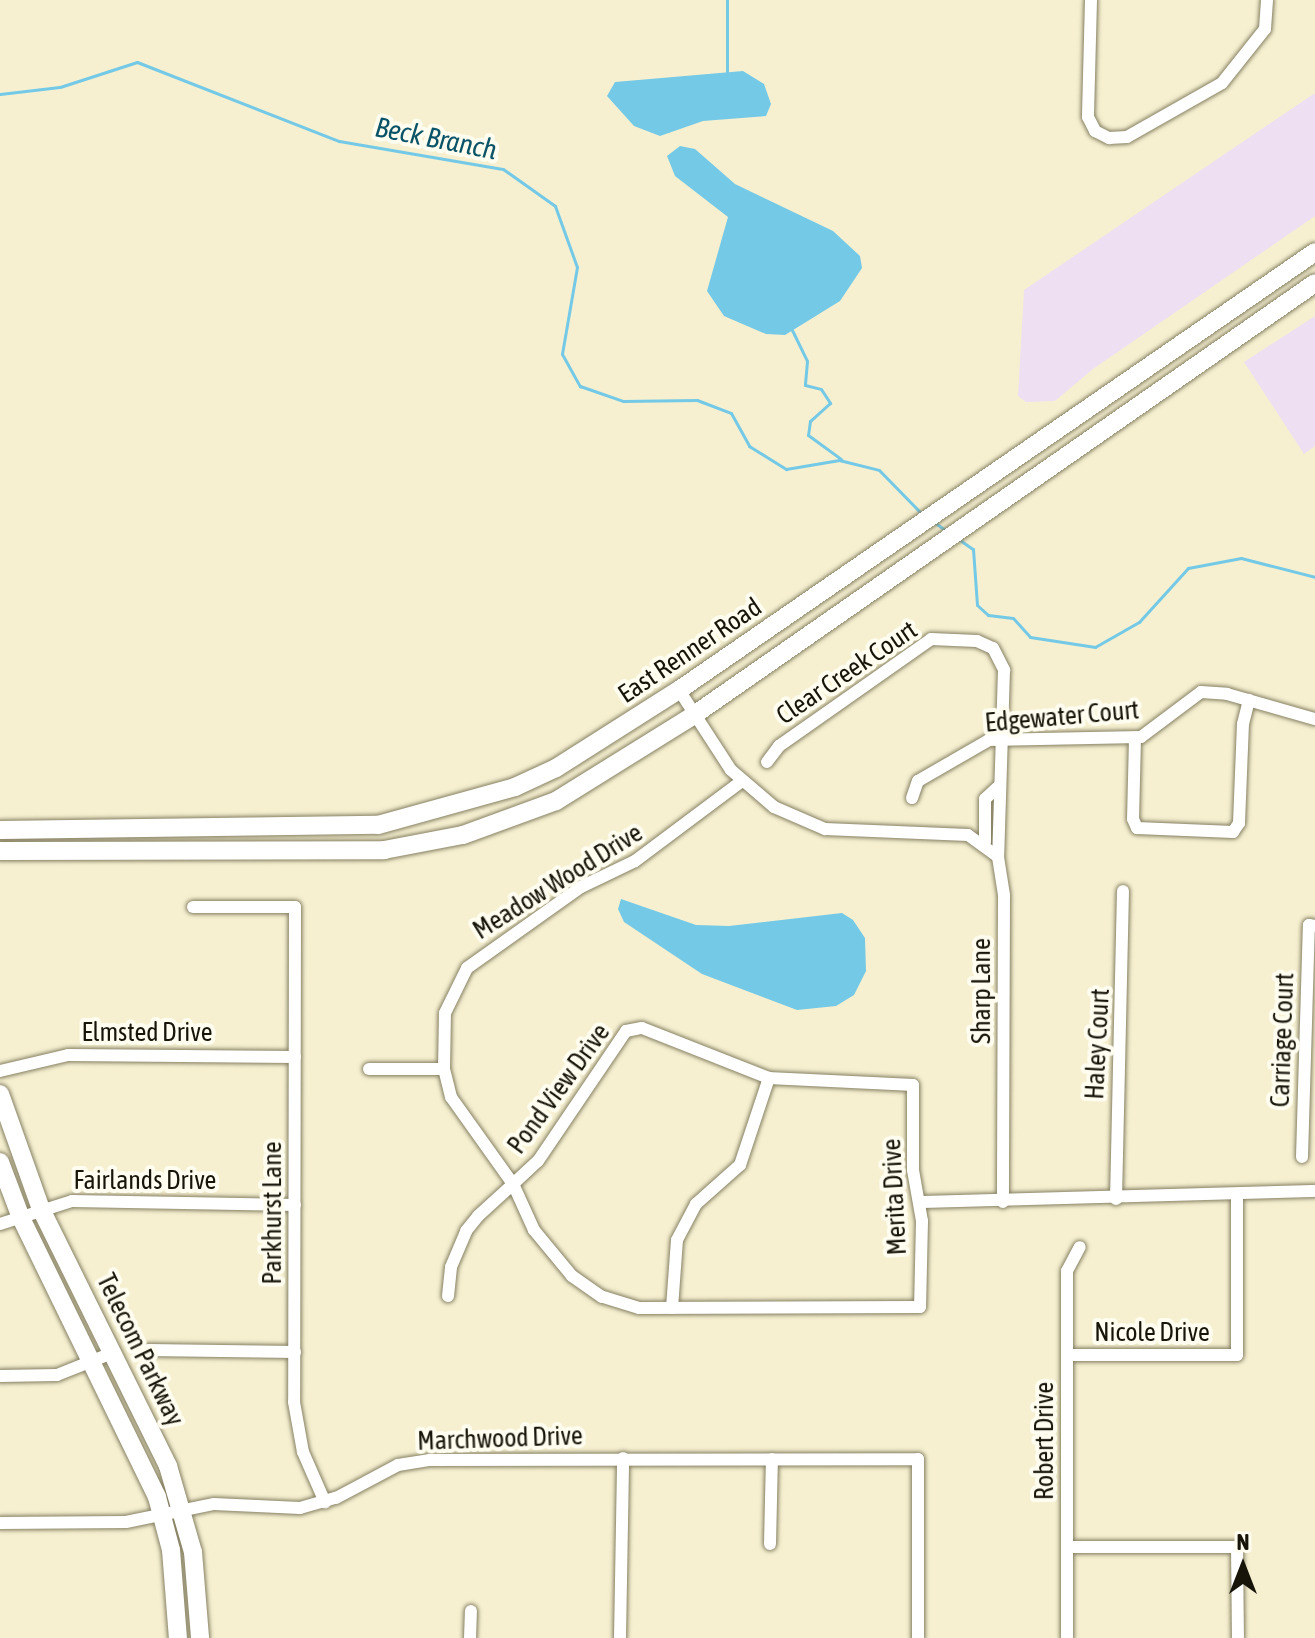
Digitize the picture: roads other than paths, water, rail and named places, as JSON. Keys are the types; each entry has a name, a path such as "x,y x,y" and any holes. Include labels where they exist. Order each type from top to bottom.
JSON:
{"main road":[{"name":"East Renner Road","path":"0,830 343,826 415,818 480,800 556,768 679,690 950,502 1010,465 1315,252"},
{"path":"1298,264 1313,284"},
{"name":"East Renner Road","path":"0,851 340,853 426,844 556,801 694,715 935,546 1025,488 1313,284"},
{"path":"1010,465 1025,488"},
{"name":"Telecom Parkway","path":"0,1094 41,1209 156,1440 182,1509 193,1552 200,1638"},
{"name":"Telecom Parkway","path":"0,1162 21,1218 93,1363 162,1515 178,1638"}],"street":[{"path":"1091,0 1088,117 1095,131 1109,138 1127,137 1222,83 1265,29 1267,0"},
{"name":"Clear Creek Court","path":"767,762 779,746 931,639 977,641 993,648 1000,660 1003,739"},
{"path":"679,690 742,781 774,807 825,829 968,835 985,842 998,857"},
{"name":"Edgewater Court","path":"912,798 918,781 970,748 1003,739 1135,738 1156,730 1182,702 1201,692 1249,700 1315,719"},
{"path":"1135,738 1137,828 1236,830 1249,700"},
{"path":"985,842 985,799 999,786 1003,739"},
{"name":"Meadow Wood Drive","path":"742,781 635,861 581,887 467,968 445,1013 444,1069 460,1117 513,1184 534,1230 590,1290 625,1305 672,1308 920,1307"},
{"name":"Sharp Lane","path":"999,786 998,857 1004,896 1003,1202"},
{"name":"Haley Court","path":"1116,1199 1123,891"},
{"name":"Parkhurst Lane","path":"193,907 295,907 295,1352 298,1431 325,1502"},
{"name":"Carriage Court","path":"1302,1157 1312,925"},
{"name":"Pond View Drive","path":"448,1296 451,1267 466,1231 559,1135 610,1051 635,1028 769,1078"},
{"name":"Elmsted Drive","path":"0,1071 68,1055 295,1057"},
{"path":"369,1069 444,1069"},
{"path":"672,1308 673,1260 681,1230 696,1204 740,1165 769,1078"},
{"name":"Merita Drive","path":"769,1078 913,1085 913,1170 920,1202 920,1307"},
{"path":"920,1202 1116,1199 1315,1191"},
{"name":"Nicole Drive","path":"1067,1355 1237,1355 1237,1194"},
{"name":"Fairlands Drive","path":"0,1224 41,1209 106,1200 295,1205"},
{"name":"Robert Drive","path":"1067,1638 1067,1271 1080,1247"},
{"path":"148,1350 295,1352"},
{"path":"0,1376 57,1375 112,1353"},
{"path":"620,1638 623,1458"},
{"path":"770,1544 772,1459"},
{"name":"Marchwood Drive","path":"0,1523 114,1523 182,1509 232,1504 278,1510 325,1502 375,1475 417,1461 918,1459 918,1638"},
{"path":"1067,1547 1237,1547 1238,1638"},
{"path":"470,1638 471,1611"}],"water":[{"path":"743,71 764,84 771,104 766,116 703,121 660,136 634,126 607,96 615,82"},
{"path":"680,146 695,149 735,184 833,231 860,256 862,268 840,301 785,335 766,334 724,316 707,291 728,217 675,176 667,156"},
{"path":"621,899 696,925 729,926 842,913 853,920 865,938 866,971 854,995 836,1006 797,1010 702,974 624,922 618,909"}],"waterway":[{"path":"727,0 727,75"},
{"name":"Beck Branch","path":"0,94 60,87 137,62 339,141 503,169 555,206 577,267 562,354 580,386 623,401 697,400 731,413 749,446 786,469 839,460 879,470 921,513"},
{"path":"792,330 807,361 805,385 821,389 830,403 810,421 808,435 841,459"},
{"name":"Beck Branch","path":"934,522 948,532"},
{"name":"Beck Branch","path":"957,538 973,549 977,605 988,615 1013,618 1030,637 1095,647 1139,622 1188,568 1241,558 1315,577"}]}
